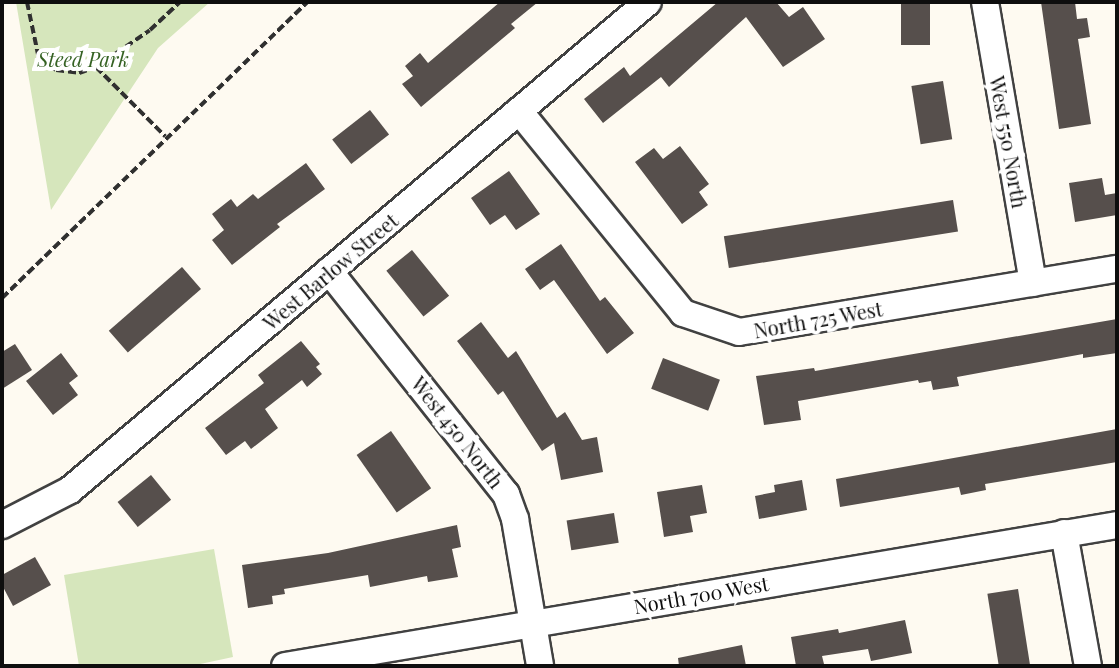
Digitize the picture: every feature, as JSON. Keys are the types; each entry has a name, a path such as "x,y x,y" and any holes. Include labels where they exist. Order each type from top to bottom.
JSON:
{"street":[{"name":"West Barlow Street","path":"2,525 70,490 648,2"},
{"name":"West 550 North","path":"985,2 1033,283"},
{"name":"North 725 West","path":"519,111 683,313 739,332 1117,269"},
{"name":"West 450 North","path":"329,271 506,494 515,519 540,666"},
{"name":"North 700 West","path":"285,666 1117,525"},
{"path":"1064,533 1088,666"}],"path":[{"path":"27,2 39,59 56,70 79,73 96,67 150,30 180,2"},
{"path":"2,298 307,2"},
{"path":"96,67 166,136"}],"green space":[{"name":"Steed Park","path":"16,2 210,2 158,48 51,210"},
{"path":"214,549 233,657 191,666 79,666 64,575"}],"building":[{"path":"500,2 538,2 511,24 515,28 421,107 402,84 413,76 405,66 420,53 428,63"},
{"path":"718,2 776,2 789,17 803,7 825,39 783,67 746,17 669,87 661,77 603,123 584,99 624,67 630,76"},
{"path":"901,2 930,2 930,45 901,45"},
{"path":"1041,2 1075,2 1077,19 1087,18 1090,37 1078,39 1091,124 1059,129"},
{"path":"943,81 952,139 921,144 911,86"},
{"path":"370,110 389,134 351,164 332,140"},
{"path":"680,146 709,184 699,192 708,205 682,224 635,162 654,148 663,159"},
{"path":"306,163 325,189 277,224 280,227 232,265 212,240 224,230 212,214 231,199 237,207 253,194 258,199"},
{"path":"509,171 540,214 516,230 505,215 490,225 471,198"},
{"path":"1102,178 1105,195 1117,193 1117,215 1075,222 1069,183"},
{"path":"953,200 958,232 729,268 724,236"},
{"path":"561,244 600,301 605,297 634,333 607,354 554,280 540,290 525,269"},
{"path":"412,250 449,296 423,317 386,271"},
{"path":"182,267 201,289 128,353 109,331"},
{"path":"1117,319 1117,353 1083,358 1083,354 957,377 959,386 933,390 931,381 919,383 918,380 798,401 801,420 764,425 756,376 814,368 815,371"},
{"path":"481,322 508,358 516,351 557,418 565,412 582,440 597,437 603,472 561,480 554,443 542,451 503,391 498,395 457,341"},
{"path":"301,341 320,364 316,367 322,374 307,387 302,380 265,409 278,428 251,449 245,441 226,455 205,428 264,383 258,375"},
{"path":"15,344 32,370 2,389 2,352"},
{"path":"61,353 78,376 69,383 78,395 53,415 26,381"},
{"path":"663,358 720,380 708,411 651,389"},
{"path":"1117,429 1117,462 985,484 986,490 961,495 959,487 840,507 836,479"},
{"path":"391,431 431,488 397,512 357,455"},
{"path":"151,475 171,500 138,527 118,502"},
{"path":"802,480 807,510 759,519 755,496 775,492 774,485"},
{"path":"702,485 707,513 690,516 693,532 664,537 657,492"},
{"path":"614,513 619,543 571,550 567,521"},
{"path":"457,525 461,547 452,549 458,577 428,582 427,576 370,587 368,575 284,589 285,594 272,596 273,604 248,608 242,565 328,553"},
{"path":"35,557 51,585 13,606 2,585 2,575"},
{"path":"1018,589 1030,666 999,666 987,594"},
{"path":"905,620 912,653 871,661 868,649 822,656 824,664 796,666 791,637 838,629 839,633"},
{"path":"742,645 746,666 679,666 678,658"}]}
